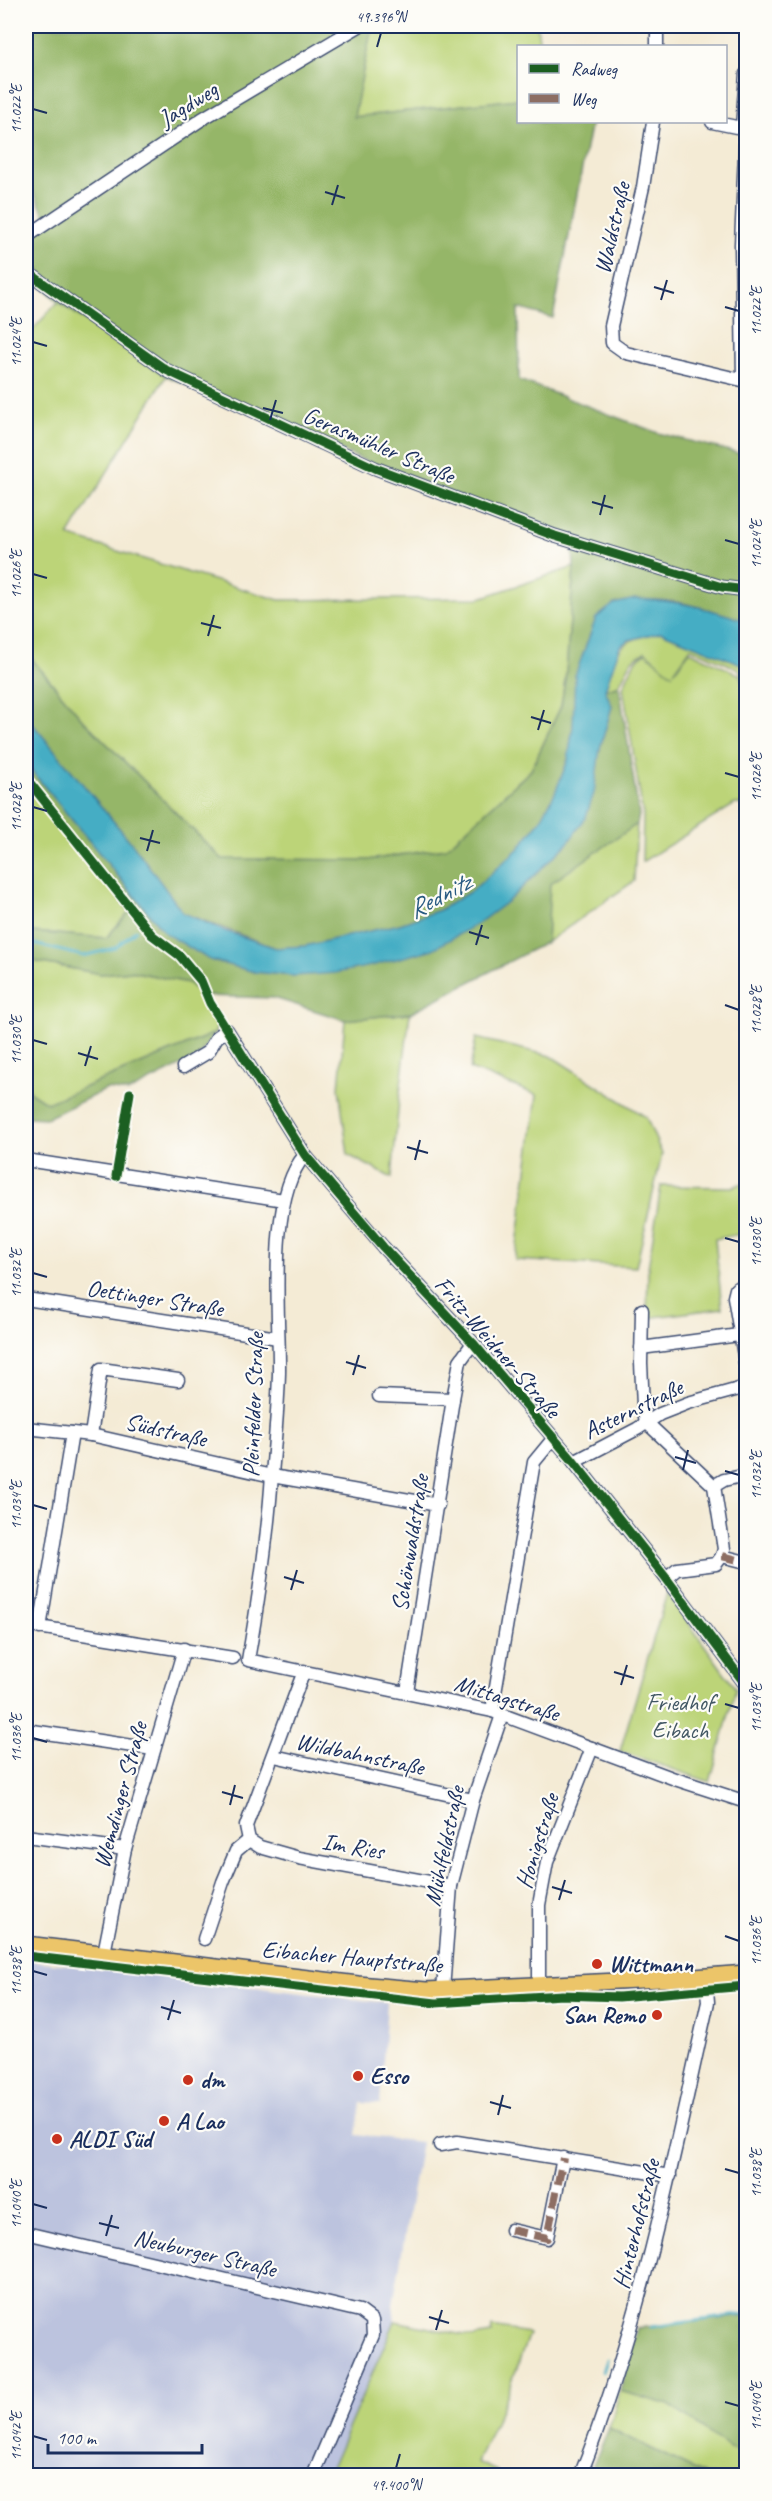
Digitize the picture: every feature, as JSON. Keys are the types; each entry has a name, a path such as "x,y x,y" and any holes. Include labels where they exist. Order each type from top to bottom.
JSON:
{"main road":[{"name":"Eibacher Hauptstraße","path":"26,1944 403,1989 444,1990 747,1973"}],"street":[{"name":"Jagdweg","path":"26,237 202,119 359,26"},
{"path":"657,26 657,45"},
{"path":"745,381 741,253 747,74"},
{"name":"Waldstraße","path":"653,123 643,187 611,326 612,343 626,353 745,381"},
{"path":"717,123 745,129"},
{"name":"Gerasmühler Straße","path":"26,271 166,370 375,468 555,536 722,587 747,590"},
{"name":"Fritz-Weidner-Straße","path":"183,1066 208,1052 217,1037 227,1030 305,1155 383,1247 473,1342 574,1462 747,1685"},
{"name":"Pleinfelder Straße","path":"248,1660 264,1569 272,1476 279,1372 276,1290 284,1200 297,1164 305,1155"},
{"path":"26,1160 284,1200"},
{"path":"747,1282 739,1286 734,1293 747,1368"},
{"name":"Oettinger Straße","path":"26,1299 278,1338"},
{"path":"642,1310 640,1348 646,1422 714,1486 724,1549 716,1564 677,1569 666,1578"},
{"path":"640,1348 740,1335"},
{"name":"Schönwaldstraße","path":"407,1692 460,1361 473,1342"},
{"path":"91,1435 100,1369 178,1380"},
{"name":"Asternstraße","path":"574,1462 660,1414 688,1403 747,1387"},
{"path":"379,1396 453,1399"},
{"name":"Südstraße","path":"26,1428 91,1435 272,1476 438,1505"},
{"path":"40,1628 72,1433"},
{"name":"Mühlfeldstraße","path":"444,1990 451,1886 497,1713 534,1462 553,1439"},
{"path":"714,1486 724,1480 747,1475"},
{"path":"722,1556 747,1562"},
{"path":"26,1625 233,1658"},
{"name":"Wemdinger Straße","path":"104,1953 124,1849 184,1649"},
{"name":"Mittagstraße","path":"248,1660 407,1692 497,1713 747,1802"},
{"path":"204,1939 236,1851 249,1840 246,1826 304,1671"},
{"path":"26,1730 153,1749"},
{"name":"Honigstraße","path":"539,1985 539,1905 547,1862 592,1748"},
{"name":"Wildbahnstraße","path":"273,1756 473,1800"},
{"path":"26,1836 124,1849"},
{"name":"Im Ries","path":"249,1840 260,1847 299,1858 451,1886"},
{"name":"Hinterhofstraße","path":"580,2475 604,2415 636,2314 670,2176 708,2002 706,1977"},
{"path":"440,2145 457,2142 670,2176"},
{"path":"511,2230 547,2238 563,2158"},
{"name":"Neuburger Straße","path":"26,2233 360,2312 372,2320 372,2335 313,2475"}],"shaded area":[{"path":"26,1960 387,2003 380,2104 361,2103 356,2135 421,2142 393,2304 395,2321 328,2475 26,2476"}],"green space":[{"path":"26,26 372,26 354,117 517,99 517,123 591,123 553,318 518,308 519,380 658,433 746,455 746,621 698,606 665,600 614,604 573,726 568,760 555,793 540,821 518,849 473,890 440,910 400,924 305,946 276,948 183,913 134,846 26,716 26,652 83,720 222,859 368,860 446,848 531,770 561,706 566,673 574,567 572,538 371,463 166,376 58,302 26,270 26,237 47,220 29,183 26,185"},
{"path":"372,26 537,26 540,45 517,45 517,99 353,117"},
{"path":"58,302 166,376 68,536 279,600 480,598 574,567 566,673 561,706 531,770 446,848 368,860 222,859 83,720 26,652 26,517 31,503 26,469 26,337"},
{"path":"661,632 746,666 746,690 739,669 691,648 674,672 690,651 740,675 746,694 746,805 735,804 642,862 643,815 623,687 635,661 646,653 673,675 645,652 632,660 619,685 605,690 617,655 626,643"},
{"path":"619,685 639,815 637,824 550,884 547,942 410,1013 345,1020 274,998 203,996 188,983 131,971 101,974 37,962 26,956 26,926 31,932 106,938 130,911 26,782 26,764 165,933 210,960 255,972 293,976 477,924 508,901 567,844 612,706 605,690"},
{"path":"26,782 130,911 106,938 31,932 26,926"},
{"path":"637,824 634,881 547,942 549,884"},
{"path":"26,956 37,962 101,974 131,971 188,983 203,996 218,1023 215,1033 47,1103 30,1092 26,1081"},
{"path":"410,1013 392,1178 348,1155 339,1088 345,1020"},
{"path":"215,1033 198,1057 128,1092 107,1089 47,1118 26,1117 26,1081 30,1092 47,1103"},
{"path":"476,1038 551,1056 646,1117 662,1154 636,1267 515,1260 537,1095 470,1069"},
{"path":"746,1182 746,1233 715,1239 722,1308 647,1318 648,1268 661,1186 732,1187"},
{"name":"Friedhof Eibach","path":"667,1593 736,1689 710,1782 620,1751"},
{"path":"746,2316 746,2453 730,2448 669,2405 620,2391 637,2328"},
{"path":"395,2321 474,2337 491,2334 492,2327 529,2333 507,2396 477,2462 497,2471 495,2475 328,2475"},
{"path":"620,2391 669,2404 730,2448 746,2453 746,2475 705,2475 609,2428"},
{"path":"609,2428 705,2475 589,2475"}],"water":[{"path":"635,599 692,606 746,621 746,666 661,632 629,640 620,646 605,690 612,706 600,748 594,793 585,819 567,844 508,901 477,924 433,949 371,966 335,973 293,976 255,972 210,960 165,933 26,764 26,716 134,846 183,913 225,931 276,948 305,946 400,924 440,910 473,890 518,849 540,821 555,793 568,760 573,726 575,676 596,618 614,604"}],"waterway":[{"path":"26,942 83,956 115,948 136,930"},
{"path":"651,2327 746,2314"},
{"path":"603,2372 607,2360"}],"marked path":[{"path":"722,1556 746,1562"},
{"path":"511,2230 547,2238 563,2158"}],"cycle path":[{"path":"26,271 166,370 375,468 555,536 722,587 746,590"},
{"path":"26,778 152,935 180,956 201,981 210,1003 305,1155 383,1247 473,1343 574,1462 666,1578 746,1685"},
{"path":"116,1176 130,1093"},
{"path":"26,1956 436,2003 562,1995 619,1997 746,1986"}],"place":[{"name":"Wittmann","path":"597,1964"},
{"name":"San Remo","path":"657,2015"},
{"name":"Esso","path":"358,2076"},
{"name":"dm","path":"188,2080"},
{"name":"A Lao","path":"164,2121"},
{"name":"ALDI Süd","path":"57,2139"}],"water label":[{"name":"Rednitz","path":"439,896"}]}
